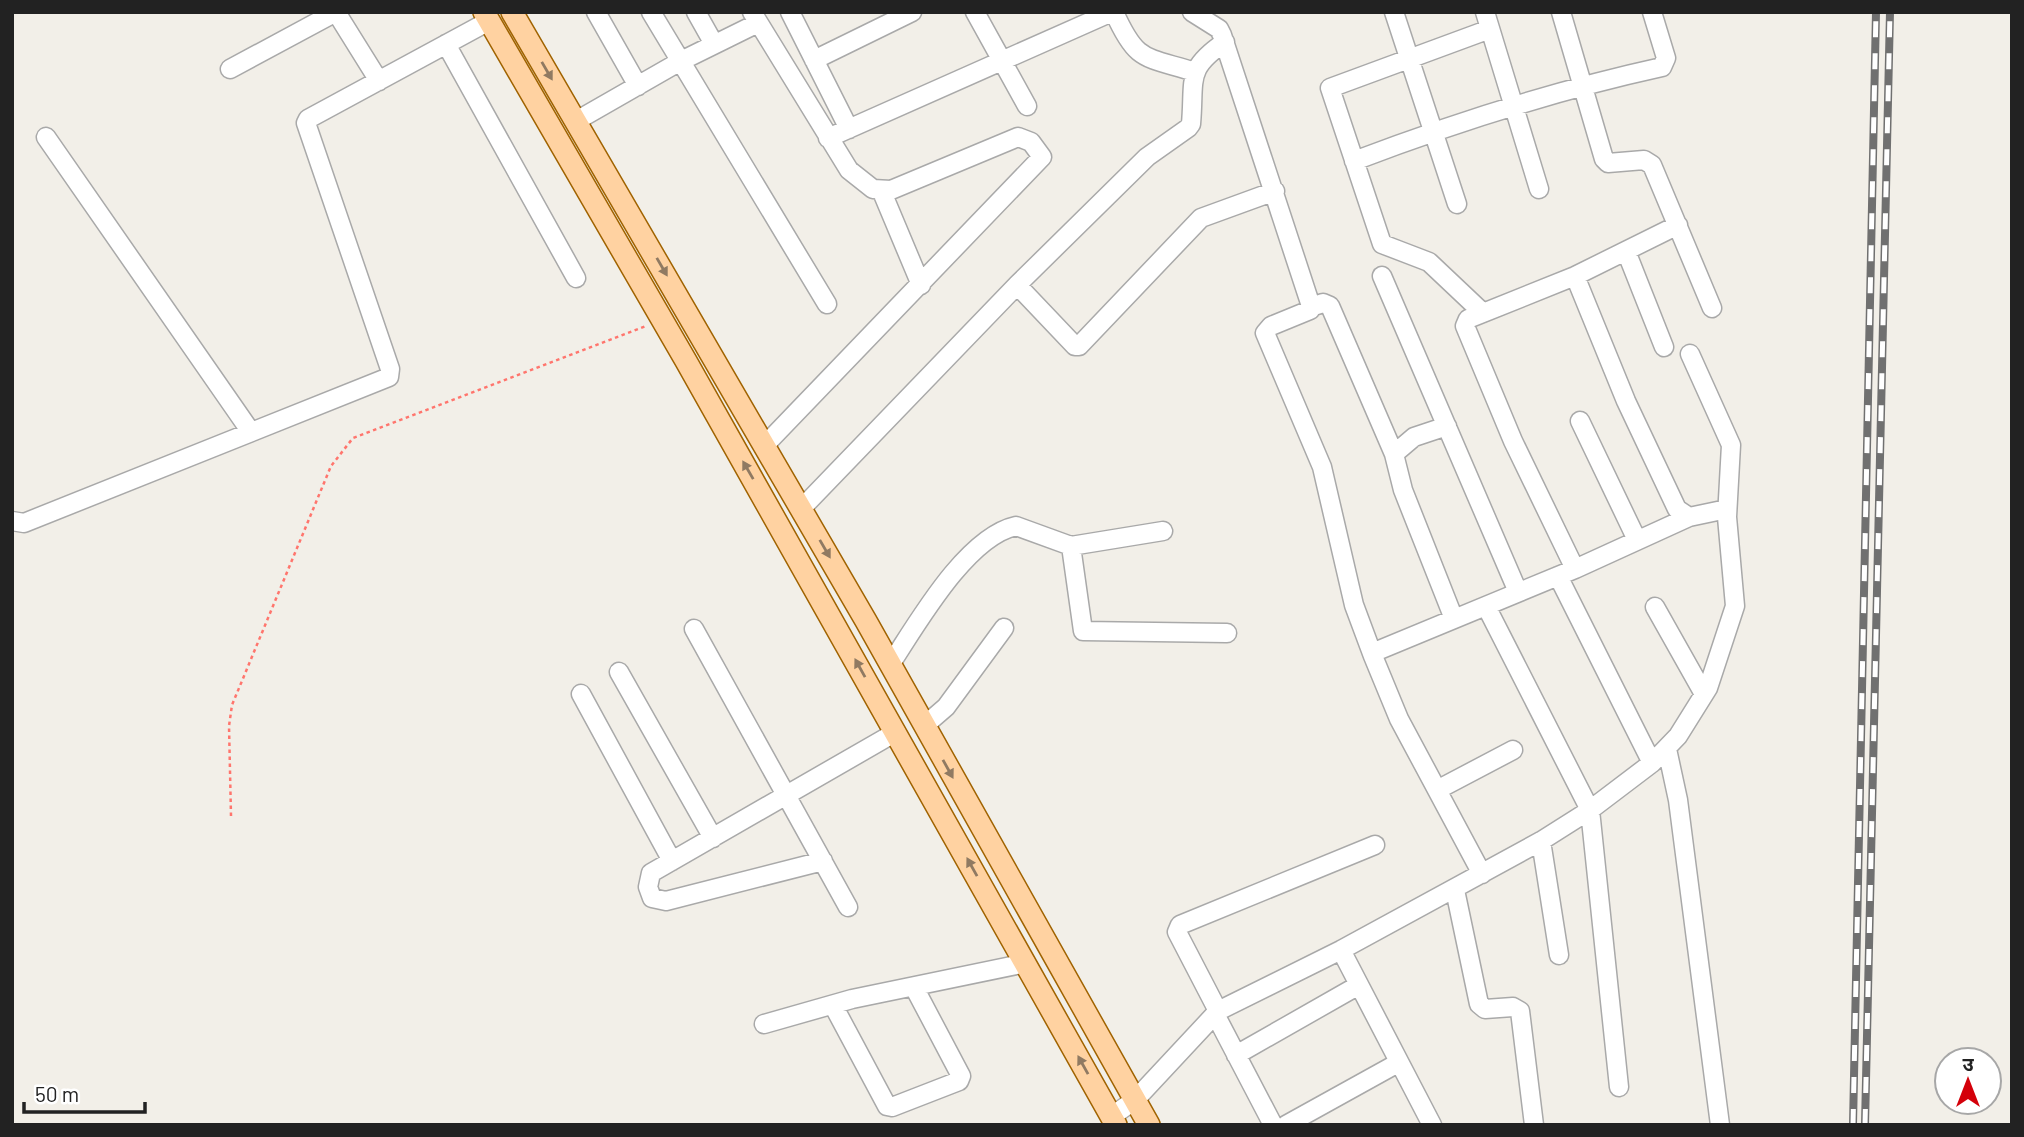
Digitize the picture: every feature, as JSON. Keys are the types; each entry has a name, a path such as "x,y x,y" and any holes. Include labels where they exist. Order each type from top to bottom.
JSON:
{"main road":[{"path":"512,12 802,509 1149,1125"},
{"path":"487,17 662,320 1114,1121"}],"street":[{"path":"230,69 336,12 379,81"},
{"path":"596,12 638,86"},
{"path":"651,12 827,304"},
{"path":"696,12 714,44"},
{"path":"790,12 849,129"},
{"path":"814,60 912,12"},
{"path":"975,12 1027,106"},
{"path":"828,138 1113,12 1128,43 1136,52 1195,72"},
{"path":"1192,12 1216,19 1275,191 1311,307"},
{"path":"1394,12 1457,204"},
{"path":"1561,12 1604,159 1613,164 1649,161 1712,308"},
{"path":"1354,161 1433,131 1581,85 1666,64 1652,12"},
{"path":"12,521 24,523 391,374 306,123 308,119 446,44 487,17"},
{"path":"576,121 755,18 828,138 849,170 862,184 882,192 1018,137 1031,142 1041,153 1040,162 765,445"},
{"path":"1483,313 1429,262 1382,244 1330,88 1411,60 1487,21 1539,189"},
{"path":"802,509 1017,285 1147,157 1192,124 1195,72 1202,57 1225,42"},
{"path":"446,44 576,278"},
{"path":"46,137 251,432"},
{"path":"1017,285 1075,346 1079,346 1201,218 1275,191"},
{"path":"882,192 921,285"},
{"path":"1652,763 1465,333 1468,319 1575,276 1678,225"},
{"path":"1626,251 1664,346"},
{"path":"1382,275 1518,592"},
{"path":"1575,276 1636,423 1677,509 1689,517"},
{"path":"1454,619 1403,490 1394,454 1330,306 1322,303 1271,326 1265,333 1322,467 1354,605 1372,653 1399,719 1482,874"},
{"path":"1114,1121 1216,1012 1341,950 1541,841 1590,810 1667,749 1704,694 1735,606 1727,509 1731,445 1690,354"},
{"path":"1580,421 1637,540"},
{"path":"1394,454 1414,437 1447,426"},
{"path":"1372,653 1567,572 1689,517 1727,509"},
{"path":"890,665 953,571 1008,528 1024,527 1071,547 1163,531"},
{"path":"1071,547 1083,631 1227,633"},
{"path":"1486,606 1590,810 1619,1087"},
{"path":"1655,607 1704,694"},
{"path":"924,726 946,707 1004,628"},
{"path":"694,629 848,907"},
{"path":"619,672 713,838"},
{"path":"581,694 672,861"},
{"path":"823,861 659,901 652,898 648,879 651,873 896,733"},
{"path":"1667,749 1678,800 1720,1125"},
{"path":"1437,790 1513,750"},
{"path":"1541,841 1559,955"},
{"path":"1273,1125 1177,932 1180,925 1375,845"},
{"path":"1455,890 1479,1004 1485,1009 1513,1007 1520,1011 1534,1125"},
{"path":"1341,950 1431,1124"},
{"path":"764,1024 833,1005 1026,963"},
{"path":"1237,1055 1359,985"},
{"path":"833,1005 887,1106 892,1107 958,1081 961,1076 914,987"},
{"path":"1286,1125 1398,1063"}],"path":[{"path":"231,816 229,726 232,705 331,466 342,449 354,438 662,320"}],"railway":[{"path":"1853,1125 1876,12"},
{"path":"1865,1125 1890,12"}]}
